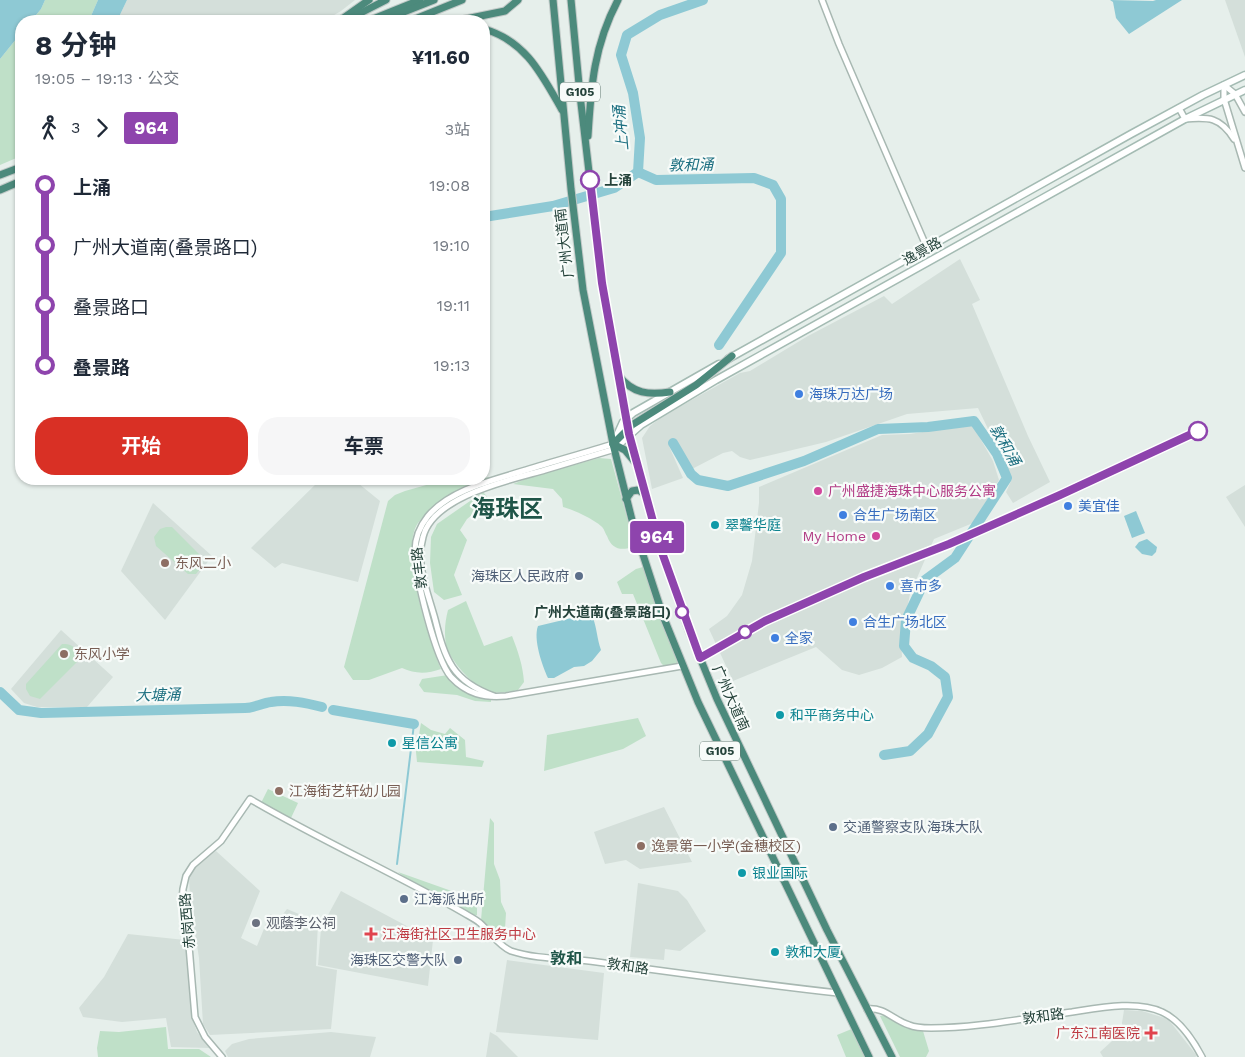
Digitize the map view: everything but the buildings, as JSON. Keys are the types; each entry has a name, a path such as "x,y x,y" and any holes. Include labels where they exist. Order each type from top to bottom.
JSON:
{"highway":[{"path":"348,15 369,0"},
{"path":"357,15 386,0"},
{"path":"383,15 420,0"},
{"path":"396,15 434,0"},
{"path":"425,15 462,0"},
{"path":"490,15 505,11 518,0"},
{"name":"广州大道南","path":"552,0 574,220 585,302 626,499 652,583 682,666 720,750 869,1057"},
{"name":"广州大道南","path":"571,0 602,283 626,418 624,432 636,464 677,597 709,679 746,761 892,1057"},
{"path":"587,153 594,70 604,31 618,0"},
{"path":"490,31 515,43 524,51 538,68 563,113"},
{"path":"0,175 15,169"},
{"path":"0,190 15,184"},
{"path":"636,464 628,453 615,446 624,432 705,378 732,356"},
{"path":"618,374 625,383 640,392 655,394 670,392"},
{"path":"609,421 624,432"},
{"path":"626,499 632,491 638,490 645,494"}],"main road":[{"name":"逸景路","path":"626,418 732,356 1179,108 1245,75"},
{"name":"逸景路","path":"624,432 1186,119 1245,90"}],"street":[{"path":"822,0 927,248"},
{"path":"1224,85 1235,94 1245,112"},
{"path":"1224,85 1224,99 1232,122 1236,144 1245,168"},
{"path":"1179,108 1186,119 1213,119 1225,127 1236,144"},
{"name":"敦丰路","path":"490,482 615,446"},
{"name":"敦丰路","path":"480,485 455,496 436,508 428,516 419,530 415,550 417,572 433,637 441,662 452,677 460,684 480,695 497,697 682,666"},
{"name":"敦和路","path":"250,799 308,832 409,882 465,914 478,922 504,948 512,951 530,956 579,959 722,980 838,993"},
{"name":"赤岗西路","path":"222,1057 205,1037 195,1017 189,946 182,901 183,889 186,876 193,865 221,841 250,799"},
{"name":"敦和路","path":"867,1009 881,1010 908,1025 932,1028 991,1023 1113,1007 1145,1008 1163,1012 1175,1020 1188,1035 1202,1057"}],"shaded area":[{"path":"127,0 355,0 334,15 120,15"},
{"path":"1225,0 1245,0 1245,57"},
{"path":"960,259 980,300 972,304 1028,436 1050,482 1013,503 1006,492 1012,479 978,408 907,414 826,442 750,460 740,457 732,451 723,453 692,469 677,441 669,446 683,478 652,489 642,438 650,426 663,416 740,373 750,371 808,336 884,296 892,304"},
{"path":"972,424 993,461 999,480 973,523 934,539 910,594 901,638 902,657 882,668 859,675 842,670 816,647 733,681 709,629 727,616 742,595 752,561 759,503 759,487 882,435 910,434"},
{"path":"315,485 360,485 380,501 358,582 282,563 275,568 251,548"},
{"path":"1245,485 1245,527 1226,497"},
{"name":"东风二小","path":"153,503 212,556 165,620 121,571"},
{"name":"东风小学","path":"61,630 113,677 87,707 37,707 24,703 11,689"},
{"name":"逸景第一小学(金穗校区)","path":"664,807 692,862 640,869 626,860 605,864 594,832"},
{"path":"216,851 260,891 241,938 257,946 270,914 280,918 287,909 318,922 316,966 337,970 331,1029 210,1035 203,1024 199,958 190,900 189,874 201,860"},
{"path":"638,883 678,891 687,900 706,931 680,951 665,949 664,960 630,957"},
{"name":"江海街社区卫生服务中心","path":"341,891 433,940 428,986 318,965 321,928"},
{"path":"128,934 185,940 192,1018 197,1032 210,1048 171,1047 166,1018 122,1022 83,1017 79,1008 104,977"},
{"path":"507,960 604,973 598,1040 496,1032"},
{"name":"广东江南医院","path":"1124,1010 1142,1011 1168,1019 1197,1056 1103,1057 1100,1052 1123,1031"},
{"path":"331,1032 376,1037 370,1057 228,1057 225,1051 232,1044 249,1039"},
{"path":"490,1032 497,1036 518,1057 486,1057"}],"green space":[{"path":"45,0 98,0 91,15 36,15"},
{"path":"15,40 15,159 0,165 0,59"},
{"path":"599,458 611,459 635,547 622,549 615,547 609,541 603,528 598,524 583,515 563,507 562,499 553,489 513,484"},
{"path":"501,476 490,481 490,477"},
{"path":"426,485 480,485 434,507 418,523 413,536 412,553 418,595 423,617 441,669 421,673 402,668 369,680 353,680 344,667 388,501 395,495"},
{"path":"483,492 490,500 467,519 460,530 467,540 454,575 462,595 444,600 434,592 430,563 431,537 437,524"},
{"path":"172,527 202,557 203,564 196,574 188,574 156,546 154,537 160,529"},
{"path":"643,567 679,664 664,666 661,663 633,594 622,594 617,582 636,569"},
{"path":"466,601 484,646 512,636 520,659 524,682 518,690 499,693 481,688 469,678 448,651 445,641 445,627 448,610"},
{"path":"62,644 75,648 78,654 77,662 40,699 30,696 26,689 26,684"},
{"path":"448,675 467,691 491,699 491,702 475,701 457,695 424,692 419,685 422,679"},
{"path":"638,718 646,736 623,749 544,771 547,735"},
{"path":"421,723 431,730 445,734 450,728 465,740 466,757 484,761 482,767 417,762 416,752"},
{"path":"268,789 298,803 291,818 261,803"},
{"path":"490,818 494,823 494,864 500,880 501,902 506,913 505,929 499,935 481,920"},
{"path":"398,872 477,900 477,915 474,916 408,880"},
{"path":"886,1015 923,1031 929,1051 926,1057 900,1057 880,1016"},
{"path":"166,1027 168,1049 199,1049 211,1057 98,1057 97,1048 100,1031 119,1032"},
{"path":"854,1028 866,1057 846,1057 837,1035"}],"water":[{"path":"0,0 45,0 36,15 15,15 15,40 0,59"},
{"path":"98,0 127,0 120,15 91,15"},
{"path":"1110,0 1182,0 1129,34 1116,18 1113,2"},
{"path":"1136,511 1145,533 1132,538 1124,516"},
{"path":"1147,539 1157,547 1156,552 1152,556 1142,554 1135,547 1139,542"},
{"path":"584,615 593,618 601,650 592,661 584,666 574,667 554,678 548,678 537,645 538,626"}],"waterway":[{"name":"上冲涌","path":"490,216 553,206 614,188 638,172 640,138 633,93 621,55 627,35 660,15 703,0"},
{"name":"敦和涌","path":"638,172 656,180 754,178 773,185 781,199 781,253 719,345"},
{"name":"敦和涌","path":"673,443 691,474 698,480 728,486 804,461 878,429 928,427 974,421 997,454 1007,478 955,558 925,580 906,620 904,646 913,658 931,666 945,677 948,697 928,734 910,751 884,755"},
{"name":"大塘涌","path":"0,692 19,710 41,713 245,708 277,701 290,701 322,707"},
{"name":"大塘涌","path":"333,710 414,724"},
{"path":"397,864 414,724"}],"bus line":[{"name":"964","path":"590,180 602,283 629,434 660,547 700,658 765,621 864,577 949,544 1198,431"}],"place":[{"name":"上涌","path":"590,180"},
{"name":"海珠万达广场","path":"799,394"},
{"name":"广州盛捷海珠中心服务公寓","path":"818,491"},
{"name":"美宜佳","path":"1068,506"},
{"name":"合生广场南区","path":"843,515"},
{"name":"翠馨华庭","path":"715,525"},
{"name":"My Home","path":"876,536"},
{"name":"东风二小","path":"165,563"},
{"name":"海珠区人民政府","path":"579,576"},
{"name":"喜市多","path":"890,586"},
{"name":"广州大道南(叠景路口)","path":"682,612"},
{"name":"合生广场北区","path":"853,622"},
{"name":"全家","path":"775,638"},
{"name":"东风小学","path":"64,654"},
{"name":"和平商务中心","path":"780,715"},
{"name":"星信公寓","path":"392,743"},
{"name":"江海街艺轩幼儿园","path":"279,791"},
{"name":"交通警察支队海珠大队","path":"833,827"},
{"name":"逸景第一小学(金穗校区)","path":"641,846"},
{"name":"银业国际","path":"742,873"},
{"name":"江海派出所","path":"404,899"},
{"name":"观蔭李公祠","path":"256,923"},
{"name":"江海街社区卫生服务中心","path":"371,934"},
{"name":"敦和大厦","path":"775,952"},
{"name":"海珠区交警大队","path":"458,960"},
{"name":"广东江南医院","path":"1151,1033"}],"district":[{"name":"海珠区","path":"507,509"},
{"name":"敦和","path":"566,958"}]}
